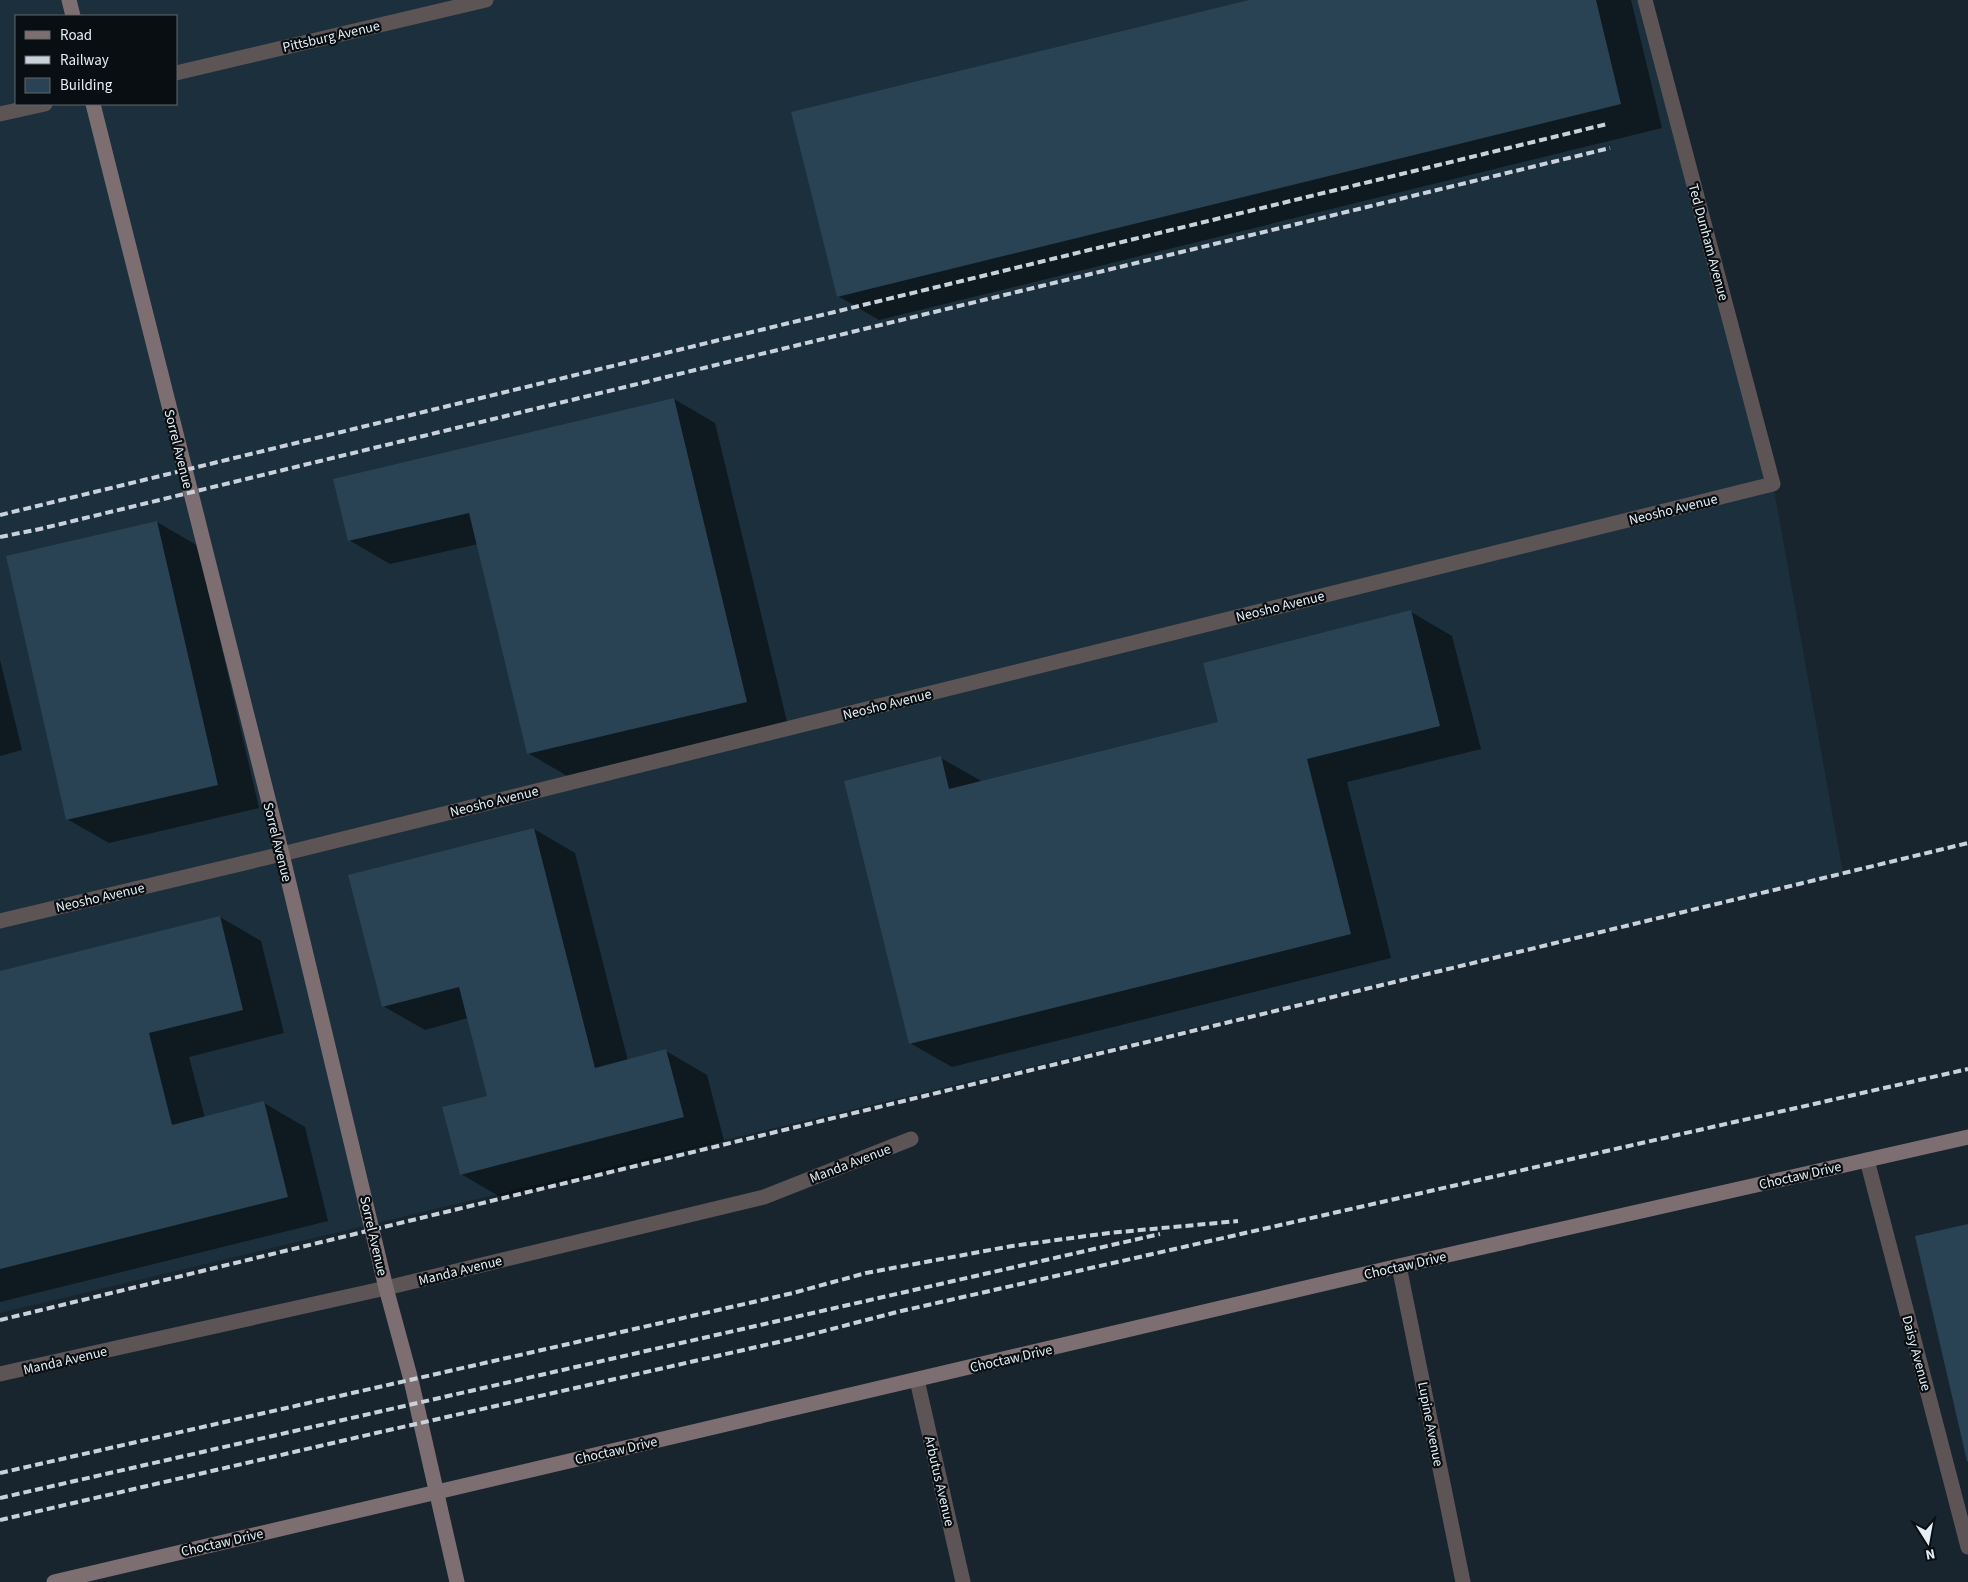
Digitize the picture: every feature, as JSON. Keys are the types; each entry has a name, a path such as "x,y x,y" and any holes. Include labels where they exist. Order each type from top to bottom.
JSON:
{"main road":[{"path":"69,0 73,15"},
{"name":"Sorrel Avenue","path":"93,105 282,854 386,1288 438,1491 457,1582"},
{"name":"Choctaw Drive","path":"54,1582 1399,1266 1968,1137"}],"street":[{"name":"Pittsburg Avenue","path":"178,73 486,0"},
{"name":"Ted Dunham Avenue","path":"1644,0 1772,484"},
{"path":"0,114 40,105"},
{"name":"Neosho Avenue","path":"0,921 282,854 1772,484"},
{"name":"Manda Avenue","path":"0,1374 386,1288 764,1197 911,1139"},
{"name":"Daisy Avenue","path":"1867,1160 1968,1546"},
{"name":"Lupine Avenue","path":"1399,1266 1463,1582"},
{"name":"Arbutus Avenue","path":"917,1380 963,1582"}],"shaded area":[{"path":"0,0 1645,0 1773,484 1843,873 0,1313"}],"building":[{"path":"1249,0 1596,0 1621,104 837,297 791,112"},
{"path":"674,398 747,702 527,754 469,513 348,541 333,479"},
{"path":"157,521 218,785 66,820 6,556"},
{"path":"1411,610 1440,726 1307,759 1351,934 909,1044 844,781 941,756 949,789 1218,722 1203,663"},
{"path":"534,828 595,1068 666,1049 684,1117 460,1175 442,1107 487,1096 459,987 382,1007 348,875"},
{"path":"220,916 243,1010 149,1033 172,1125 264,1101 288,1197 0,1269 0,971"},
{"path":"1968,1224 1968,1461 1967,1461 1915,1236"}],"railway":[{"path":"0,515 1607,124"},
{"path":"0,537 40,529 1610,148"},
{"path":"0,1320 1968,843"},
{"path":"0,1520 801,1337 897,1312 1968,1069"},
{"path":"0,1473 793,1293 866,1273 1012,1246 1109,1233 1238,1221"},
{"path":"0,1498 1160,1234"}]}
